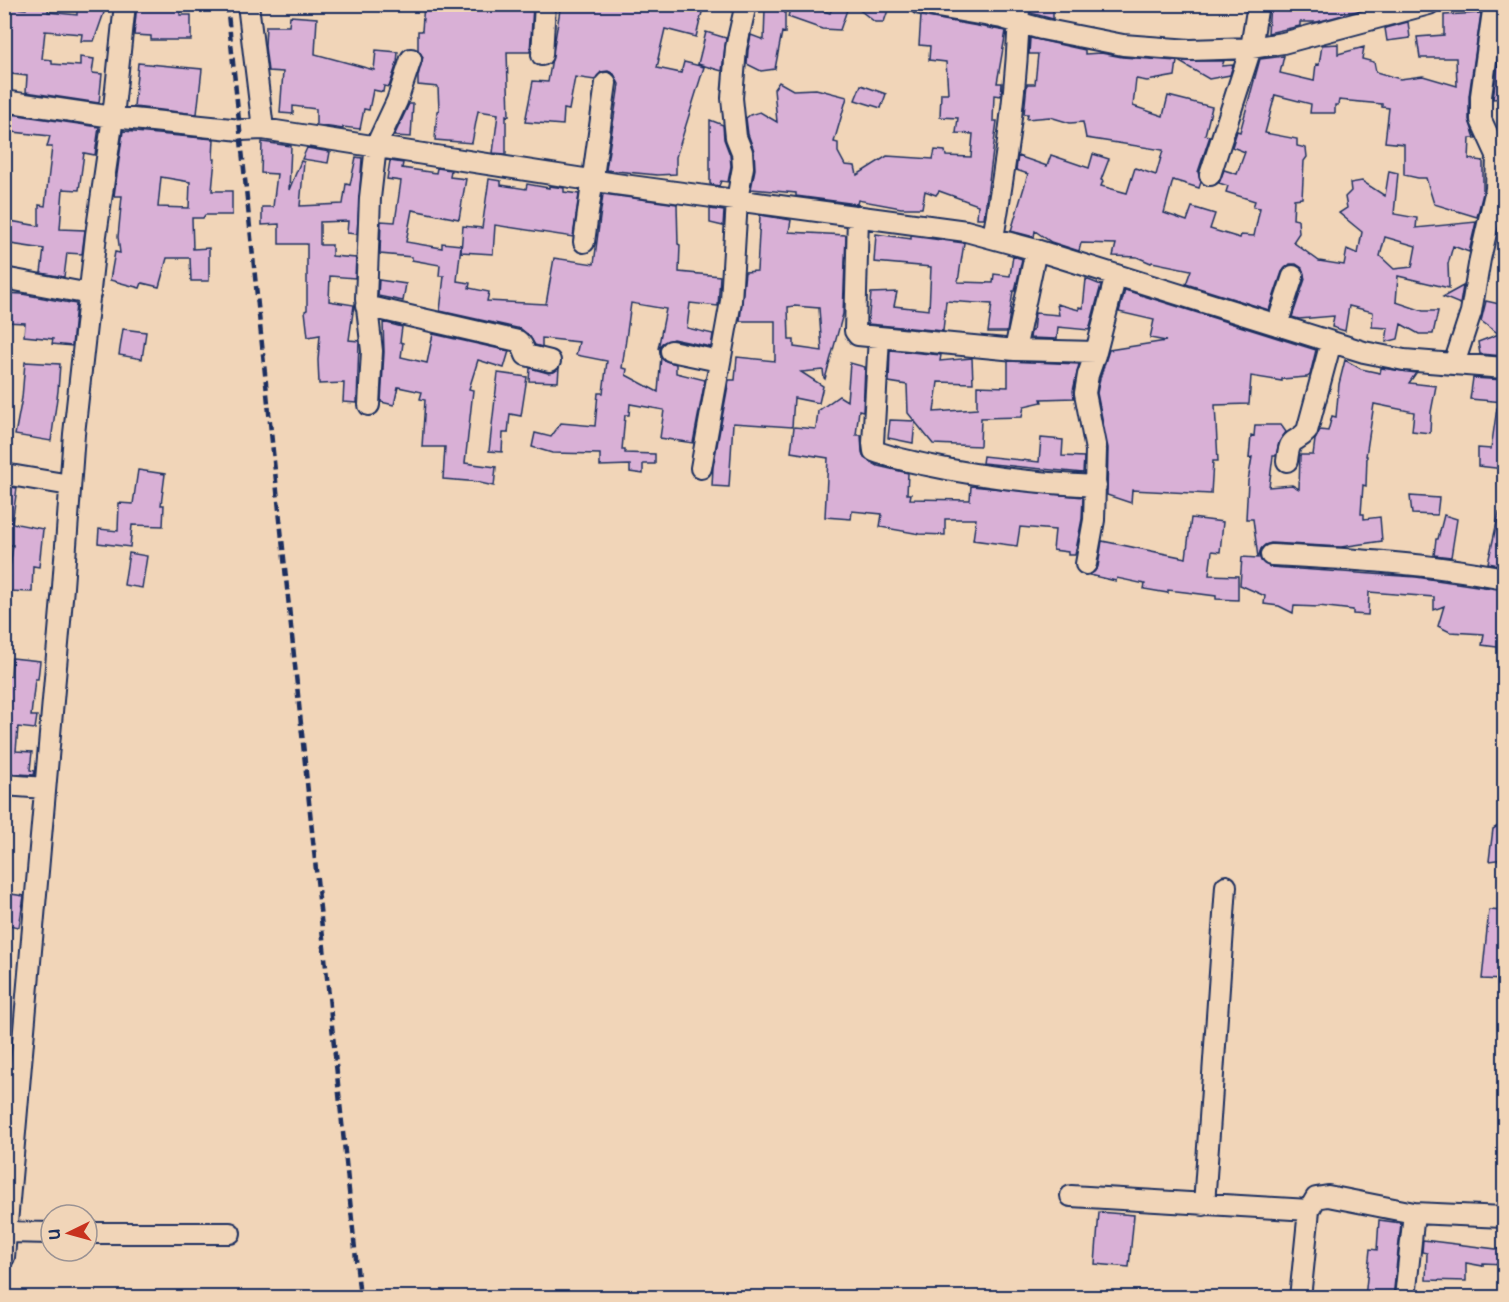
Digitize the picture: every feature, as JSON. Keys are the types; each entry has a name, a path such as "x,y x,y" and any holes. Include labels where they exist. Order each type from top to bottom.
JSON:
{"street":[{"path":"4,1257 7,1232 12,1080 45,788 74,434 96,236 114,117 125,4"},
{"path":"248,4 263,129"},
{"path":"542,55 545,4"},
{"path":"701,468 731,301 737,200 742,167 742,152 736,136 732,98 736,48 746,4"},
{"path":"920,4 1002,18 1019,14 1122,45 1190,50 1251,48 1283,43 1429,4"},
{"path":"1210,175 1251,48 1258,4"},
{"path":"1454,364 1471,312 1496,189 1497,155 1481,120 1481,96 1494,4"},
{"path":"993,238 1005,164 1019,14"},
{"path":"369,405 372,351 366,306 370,198 376,146 397,101 411,59"},
{"path":"584,242 606,83"},
{"path":"4,101 114,117 263,129 594,181 966,231 1036,250 1364,352 1404,360 1504,368"},
{"path":"858,216 855,331 858,336 1016,350 1096,352"},
{"path":"1016,350 1036,250"},
{"path":"1086,564 1094,520 1096,450 1085,393 1116,275"},
{"path":"1277,325 1293,276"},
{"path":"4,278 90,294"},
{"path":"366,306 518,341 525,355 550,361"},
{"path":"879,337 874,451 890,457 970,475 1096,486"},
{"path":"1287,461 1290,445 1295,438 1303,435 1307,430 1331,342"},
{"path":"672,351 719,361"},
{"path":"4,474 70,485"},
{"path":"1270,555 1365,560 1504,578"},
{"path":"4,785 45,788"},
{"path":"1204,1205 1226,886"},
{"path":"1071,1196 1309,1210"},
{"path":"1300,1298 1309,1210 1316,1198 1328,1196 1414,1213 1504,1217"},
{"path":"1405,1298 1414,1213"},
{"path":"7,1232 39,1233"},
{"path":"99,1233 230,1233"}],"building":[{"path":"27,4 49,4 48,12 77,15 77,4 107,4 94,41 81,41 82,34 45,31 42,59 52,60 52,64 80,66 80,57 94,59 92,73 102,74 99,103 26,92 27,76 4,73 4,7 26,9"},
{"path":"137,4 180,4 180,15 191,15 191,40 151,40 151,36 134,35"},
{"path":"424,4 533,6 530,52 507,52 509,116 506,115 506,154 493,153 498,114 478,111 472,143 435,140 437,111 439,110 438,87 418,85 423,57 418,50 418,31 422,31"},
{"path":"561,4 606,4 635,8 635,4 704,4 696,37 665,29 658,59 657,68 681,73 684,62 704,67 676,157 676,174 657,175 606,170 619,84 614,74 608,71 601,72 595,80 575,77 569,110 564,109 563,125 525,122 533,81 548,82"},
{"path":"768,4 785,7 785,33 782,32 775,69 761,71 747,64 748,50 751,35 764,40 765,9"},
{"path":"791,4 805,4 830,13 834,4 849,4 840,30 822,29 788,17"},
{"path":"852,4 877,4 888,10 884,22 875,22"},
{"path":"1031,4 1053,4 1053,19 1031,13"},
{"path":"1270,4 1379,5 1317,22 1300,22 1300,26 1268,33"},
{"path":"1481,13 1469,96 1469,120 1475,138 1470,138 1469,159 1483,161 1483,193 1477,217 1434,204 1426,178 1404,175 1404,144 1385,142 1389,108 1382,107 1382,104 1339,100 1338,105 1335,105 1335,113 1310,113 1311,104 1275,95 1265,133 1297,139 1297,146 1306,148 1302,198 1294,199 1293,219 1298,220 1299,233 1293,242 1319,261 1344,265 1347,249 1358,254 1362,232 1339,213 1347,208 1345,197 1351,191 1350,183 1362,181 1385,196 1389,171 1398,173 1394,214 1417,218 1416,228 1476,222 1469,252 1453,246 1448,264 1449,288 1398,276 1396,302 1423,311 1438,311 1433,334 1419,334 1401,324 1398,339 1386,342 1388,328 1372,327 1373,312 1349,306 1345,331 1332,327 1334,316 1299,319 1292,317 1305,279 1302,268 1296,264 1290,264 1282,272 1269,310 1186,284 1191,270 1151,263 1137,257 1113,256 1116,244 1081,243 1079,251 1051,242 1035,231 1034,237 1011,231 1028,174 1016,170 1018,156 1047,166 1051,155 1089,168 1093,154 1109,159 1101,186 1127,193 1135,168 1156,175 1163,150 1086,138 1083,122 1070,123 1050,117 1027,119 1028,114 1024,114 1027,84 1035,84 1038,54 1029,54 1030,38 1085,50 1085,54 1101,53 1177,61 1175,76 1147,81 1136,79 1133,106 1163,116 1168,96 1212,107 1205,135 1210,136 1198,172 1201,182 1199,188 1173,180 1164,213 1187,221 1192,207 1215,214 1210,229 1240,238 1241,235 1254,236 1260,208 1253,207 1255,201 1226,192 1228,186 1219,183 1224,170 1237,174 1245,152 1232,147 1237,131 1240,132 1260,59 1284,56 1280,73 1314,81 1322,45 1338,44 1338,54 1364,47 1362,59 1374,62 1376,72 1400,79 1423,76 1457,86 1456,58 1420,58 1417,37 1444,35 1444,15","holes":["1385,237 1416,246 1412,267 1394,269 1380,256"]},
{"path":"290,16 317,18 315,54 374,70 376,50 398,52 389,87 384,86 383,92 373,90 369,110 364,109 360,129 316,125 316,109 293,106 293,114 280,113 283,72 268,71 265,46 266,26 289,26"},
{"path":"921,16 1006,31 997,83 1002,83 1001,96 994,95 993,121 997,121 984,218 977,218 978,205 939,191 936,195 925,191 922,208 901,208 858,200 857,204 796,196 796,193 751,189 755,169 754,151 748,134 746,118 760,112 777,122 774,89 779,82 793,90 816,89 847,97 834,142 838,143 838,152 845,165 855,166 857,175 887,156 933,159 935,150 945,151 946,156 971,157 973,134 956,133 958,118 940,117 941,93 948,93 946,62 929,60 930,46 919,45"},
{"path":"1408,22 1410,38 1387,41 1385,28"},
{"path":"706,32 726,38 722,71 698,64"},
{"path":"1501,39 1504,39 1504,98 1493,99"},
{"path":"1178,61 1224,61 1222,66 1233,65 1230,75 1209,79"},
{"path":"138,63 202,69 197,114 134,107"},
{"path":"861,85 886,94 881,108 855,100"},
{"path":"409,104 413,104 411,137 394,136"},
{"path":"4,113 99,127 95,155 84,153 79,190 63,189 60,229 85,230 82,254 67,253 64,277 41,273 44,249 4,243 4,220 39,226 39,205 45,206 52,147 47,147 50,136 4,131"},
{"path":"710,120 723,125 724,139 730,155 731,166 728,182 721,181 719,186 710,184"},
{"path":"123,131 214,139 212,191 232,191 232,215 205,215 203,218 192,218 193,249 209,248 209,281 191,281 190,258 167,258 159,287 142,283 140,288 110,280 115,252 120,253 118,237 122,196 114,196","holes":["161,177 190,182 189,208 158,207"]},
{"path":"262,142 291,146 289,190 301,161 304,162 300,206 343,204 346,184 350,185 356,157 362,158 357,234 347,233 348,221 320,222 320,245 332,245 332,256 356,258 355,278 330,276 329,301 354,305 349,340 359,341 357,403 343,402 344,383 319,384 320,335 308,337 305,311 307,310 307,244 279,244 279,224 262,225 262,207 273,207 277,174 261,173"},
{"path":"307,148 330,152 328,163 302,159"},
{"path":"390,161 403,163 402,168 436,173 437,168 451,170 450,177 466,179 459,219 412,210 406,242 442,248 442,243 461,245 457,281 470,283 469,288 489,292 487,301 546,304 554,258 594,264 603,194 677,204 679,272 720,276 718,306 690,303 687,328 713,334 711,347 673,339 662,343 658,349 666,309 631,303 622,368 627,369 626,375 658,392 661,356 663,360 676,364 676,373 705,380 693,443 660,438 664,410 630,404 629,415 625,415 622,450 625,450 625,453 655,454 655,464 643,464 643,474 630,472 630,465 600,466 600,454 552,453 532,447 535,433 551,437 561,423 595,426 598,393 603,393 607,361 576,355 579,342 542,338 542,347 535,345 521,329 440,311 444,276 439,276 440,265 412,260 412,257 380,254 381,221 395,222 401,181 387,179"},
{"path":"489,179 501,181 501,185 526,189 527,184 549,188 549,186 564,188 564,192 579,194 573,237 495,225 493,254 461,252 463,226 482,228"},
{"path":"710,209 724,211 723,226 710,223"},
{"path":"760,215 791,220 789,232 846,235 843,314 825,379 823,370 801,372 823,386 819,403 794,398 792,427 733,423 729,487 712,486 713,467 729,380 735,380 737,357 775,361 775,321 740,321 745,272 757,271","holes":["788,307 819,308 822,351 794,347 794,340 789,340"]},
{"path":"876,234 964,243 958,282 993,283 994,274 1010,276 1013,256 1022,259 1015,291 1013,291 1007,332 988,332 992,304 946,301 943,331 868,324 871,293 897,292 894,306 929,310 931,267 874,262"},
{"path":"1086,279 1101,285 1089,330 1058,327 1057,339 1030,338 1035,313 1059,315 1057,304 1079,310 1079,307 1083,308"},
{"path":"379,280 406,284 403,301 378,296"},
{"path":"1463,286 1460,304 1443,297"},
{"path":"1125,290 1316,350 1310,375 1307,377 1282,379 1282,381 1251,376 1249,404 1215,405 1218,461 1213,461 1211,494 1132,490 1131,503 1107,495 1108,448 1097,393 1109,350 1166,341 1150,338 1154,320 1119,312"},
{"path":"4,293 76,304 72,346 52,344 53,339 24,336 25,323 4,322"},
{"path":"1486,301 1504,305 1504,356 1480,354 1478,342 1499,334 1481,321"},
{"path":"383,322 402,327 401,357 427,363 433,334 509,351 504,368 478,360 469,389 473,390 465,463 496,467 494,486 480,482 443,479 445,447 422,447 425,400 420,399 422,392 398,387 394,405 381,402"},
{"path":"123,329 146,332 142,359 119,355"},
{"path":"890,350 941,355 940,361 972,358 973,383 938,382 934,412 977,409 977,386 1008,387 1008,361 1079,364 1073,391 1074,398 1041,399 1042,402 1024,406 1022,417 981,418 980,446 933,444 908,413 907,385 889,382"},
{"path":"1345,360 1361,369 1380,373 1381,368 1416,373 1409,383 1436,386 1430,433 1412,431 1414,412 1374,404 1366,456 1366,486 1363,485 1361,514 1364,514 1364,519 1380,517 1382,541 1341,547 1271,543 1261,549 1259,555 1261,561 1270,567 1416,577 1504,590 1504,648 1482,645 1484,634 1450,632 1438,626 1444,606 1434,610 1434,597 1369,592 1368,615 1353,614 1353,610 1319,606 1294,606 1293,613 1279,606 1264,604 1265,596 1240,585 1242,557 1258,558 1253,519 1246,519 1252,457 1249,458 1251,435 1254,436 1255,425 1281,425 1286,432 1279,442 1276,456 1273,456 1269,487 1292,485 1299,489 1300,455 1313,455 1315,440 1320,430 1328,431 1332,416 1336,417 1339,384"},
{"path":"25,362 60,364 51,441 15,435 22,398"},
{"path":"850,363 865,367 863,411 859,410 856,435 861,435 864,458 878,466 908,473 907,494 911,494 910,499 970,500 971,486 1083,497 1082,519 1075,555 1053,550 1055,530 1020,527 1017,546 973,540 976,519 945,519 945,535 920,534 880,527 882,514 852,511 851,519 825,517 828,458 791,452 794,427 816,429 818,411 839,396 847,401"},
{"path":"530,368 548,373 559,368 558,382 529,381"},
{"path":"498,373 527,377 521,416 510,414 508,433 503,433 502,452 489,451"},
{"path":"1473,378 1504,380 1504,402 1470,399"},
{"path":"1497,408 1504,409 1504,469 1478,466 1478,448 1491,449"},
{"path":"890,420 915,421 913,443 888,438"},
{"path":"1041,438 1063,440 1062,456 1084,457 1083,473 982,463 983,456 1039,462"},
{"path":"138,470 165,474 161,505 164,505 163,526 132,525 130,547 98,543 99,529 118,531 119,503 133,504"},
{"path":"4,486 17,488 12,523 43,529 39,567 33,566 32,592 7,591 13,545 5,545 9,525 4,524"},
{"path":"1410,496 1439,498 1437,515 1412,514"},
{"path":"1499,513 1504,514 1504,566 1488,563"},
{"path":"1444,515 1457,519 1451,557 1434,555 1436,539 1438,539"},
{"path":"1191,518 1223,522 1220,552 1212,551 1209,575 1238,576 1238,600 1144,589 1145,584 1090,575 1098,567 1102,541 1186,558"},
{"path":"129,553 147,556 142,588 124,585"},
{"path":"12,658 40,661 38,679 35,679 31,716 37,716 35,729 18,727 16,751 32,752 30,770 35,771 34,775 4,773 4,697 7,676 11,676"},
{"path":"1504,822 1504,859 1489,861 1493,829"},
{"path":"4,893 24,896 19,927 4,924"},
{"path":"1489,910 1504,911 1504,980 1482,979"},
{"path":"1099,1212 1134,1215 1129,1267 1095,1264"},
{"path":"1379,1220 1401,1223 1393,1298 1365,1298 1370,1249 1377,1250"},
{"path":"1423,1240 1504,1250 1504,1264 1483,1263 1483,1266 1466,1263 1466,1281 1426,1280 1427,1253 1422,1252"}],"railway":[{"path":"227,4 360,1298"}]}
